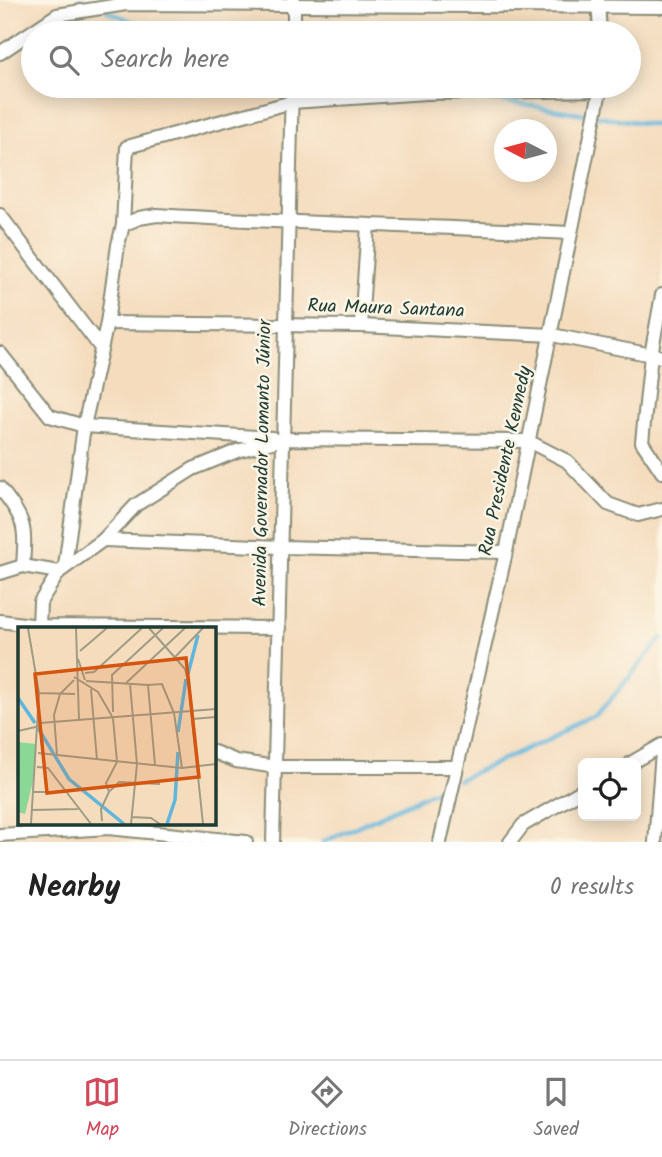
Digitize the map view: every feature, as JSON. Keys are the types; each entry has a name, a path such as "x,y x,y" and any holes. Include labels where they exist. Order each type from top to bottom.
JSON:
{"street":[{"path":"294,2 294,21"},
{"path":"48,21 57,15 126,4 598,3 662,7"},
{"path":"598,3 599,21"},
{"path":"0,53 21,39"},
{"name":"Avenida Governador Lomanto Júnior","path":"274,842 292,98"},
{"path":"62,568 84,426 107,323 123,225 127,147 292,102 352,98"},
{"name":"Rua Presidente Kennedy","path":"440,842 506,552 599,98"},
{"path":"0,215 101,348"},
{"path":"123,225 139,218 158,215 289,224 570,233"},
{"path":"361,326 368,225"},
{"path":"662,295 657,356 642,442 662,472"},
{"name":"Rua Maura Santana","path":"107,323 361,326 552,335 657,356"},
{"path":"0,353 50,416 84,426 284,439 528,441 567,461 608,503 638,515 662,509"},
{"path":"39,626 40,602 62,568 103,540 136,505 193,469 237,451 284,439"},
{"path":"0,488 20,514 24,525 23,566"},
{"path":"103,540 506,552"},
{"path":"0,573 23,566 62,568"},
{"path":"0,621 56,627"},
{"path":"215,628 279,628"},
{"path":"640,758 662,746"},
{"path":"215,752 236,761 276,766 456,767"},
{"path":"655,842 662,752"},
{"path":"510,842 523,825 578,793"},
{"path":"0,835 106,826 246,842"}],"waterway":[{"path":"80,0 92,5"},
{"path":"107,11 132,21"},
{"path":"483,98 662,126"},
{"path":"458,780 596,717 662,638"},
{"path":"323,842 450,784"}]}
